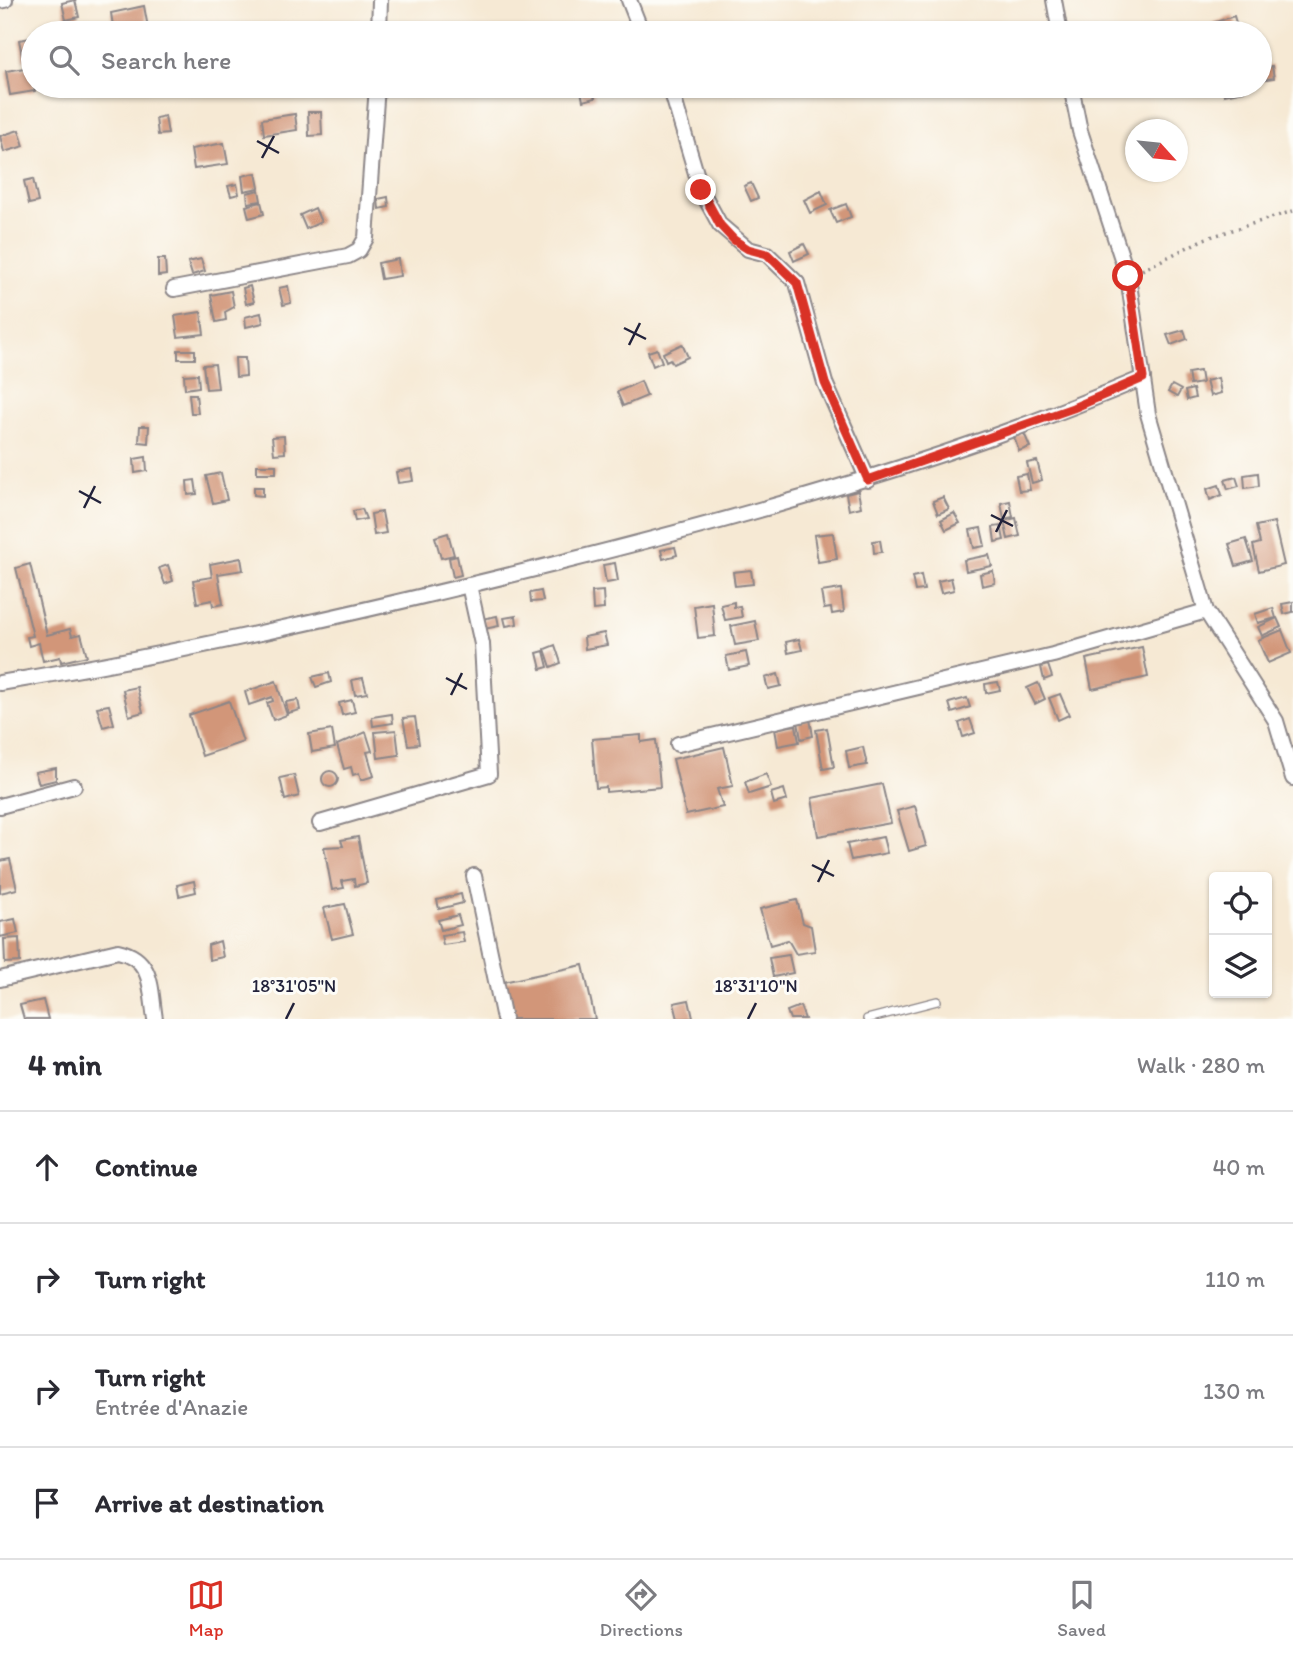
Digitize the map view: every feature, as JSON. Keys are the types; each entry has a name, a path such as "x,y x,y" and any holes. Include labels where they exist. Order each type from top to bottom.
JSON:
{"street":[{"path":"379,21 380,0"},
{"path":"629,0 637,21"},
{"path":"1054,0 1058,21"},
{"path":"174,289 348,256 359,250 366,238 376,98"},
{"path":"674,98 701,190 720,225 748,249 767,254 797,283 825,383 868,480"},
{"path":"1073,98 1080,131 1128,276 1148,414 1206,611 1276,720 1293,778"},
{"path":"0,683 150,658 469,585 752,514 868,480 1061,412 1143,378"},
{"path":"320,822 489,774 482,644 469,585"},
{"path":"678,744 1053,655 1206,611"},
{"path":"0,806 74,786"},
{"path":"474,876 504,1019"},
{"path":"0,979 118,951 128,953 140,959 146,967 155,1019"}],"lane":[{"path":"867,1019 937,1001"}],"path":[{"path":"1128,276 1204,239 1293,211"}],"building":[{"path":"75,0 79,17 66,20 62,3"},
{"path":"144,6 147,21 112,21 111,13"},
{"path":"1234,16 1235,21 1219,21"},
{"path":"21,69 21,93 10,95 6,71"},
{"path":"308,112 321,112 322,135 309,136"},
{"path":"295,114 297,130 264,135 262,119"},
{"path":"165,116 168,134 158,135 156,118"},
{"path":"19,130 24,146 4,152 0,136"},
{"path":"224,143 228,164 194,169 191,149"},
{"path":"256,173 259,188 244,191 242,176"},
{"path":"33,179 38,202 29,204 24,181"},
{"path":"751,183 758,198 751,201 744,186"},
{"path":"237,184 239,194 231,196 228,186"},
{"path":"259,190 261,201 248,203 247,193"},
{"path":"821,191 827,205 810,213 804,200"},
{"path":"388,197 389,207 379,209 378,199"},
{"path":"261,202 264,214 249,218 246,206"},
{"path":"846,204 851,217 836,223 830,210"},
{"path":"315,208 321,222 306,229 300,215"},
{"path":"804,244 809,254 794,261 790,251"},
{"path":"158,259 165,259 166,275 158,276"},
{"path":"201,259 205,271 192,275 188,262"},
{"path":"398,259 400,276 381,279 378,263"},
{"path":"250,286 254,302 246,304 243,288"},
{"path":"288,286 291,303 283,305 279,288"},
{"path":"231,291 234,307 225,312 226,320 216,322 211,295"},
{"path":"201,312 204,334 178,337 175,316"},
{"path":"261,313 263,323 246,327 245,317"},
{"path":"1184,330 1187,339 1171,345 1167,335"},
{"path":"682,344 688,357 673,364 670,359 666,361 663,353"},
{"path":"657,349 662,362 653,366 648,352"},
{"path":"178,350 195,350 195,359 178,359"},
{"path":"235,358 245,358 246,376 236,377"},
{"path":"215,364 218,388 206,389 203,365"},
{"path":"1200,371 1202,383 1190,385 1188,373"},
{"path":"198,374 199,387 185,389 184,375"},
{"path":"1218,378 1221,393 1210,396 1206,381"},
{"path":"641,381 647,396 623,406 617,392"},
{"path":"1172,385 1181,390 1177,397 1168,392"},
{"path":"1193,389 1195,398 1187,400 1185,391"},
{"path":"189,394 196,394 198,413 191,413"},
{"path":"140,426 149,426 148,443 139,442"},
{"path":"1024,433 1030,447 1019,451 1014,437"},
{"path":"284,436 285,453 274,454 272,437"},
{"path":"146,457 147,471 135,473 134,459"},
{"path":"1037,461 1042,480 1032,483 1027,463"},
{"path":"257,465 276,465 276,473 257,473"},
{"path":"411,469 413,481 398,483 396,472"},
{"path":"221,473 227,500 213,503 206,476"},
{"path":"1258,473 1259,486 1245,488 1244,475"},
{"path":"1027,474 1030,490 1019,491 1016,476"},
{"path":"1236,477 1239,486 1228,489 1225,480"},
{"path":"195,480 197,494 188,495 187,481"},
{"path":"1219,485 1222,495 1210,500 1207,489"},
{"path":"254,487 263,487 263,496 254,495"},
{"path":"858,491 861,507 849,510 846,494"},
{"path":"943,497 949,509 938,514 933,501"},
{"path":"1010,501 1013,517 1004,519 1001,503"},
{"path":"362,509 366,519 355,521 353,511"},
{"path":"382,512 386,533 374,535 371,514"},
{"path":"954,513 960,523 946,530 941,520"},
{"path":"1016,518 1020,536 1008,539 1004,521"},
{"path":"1274,522 1284,565 1259,571 1253,545 1260,543 1256,526"},
{"path":"1001,526 1004,540 995,542 993,527"},
{"path":"981,528 985,546 974,548 970,530"},
{"path":"448,533 454,555 441,558 435,537"},
{"path":"833,533 837,559 818,562 814,535"},
{"path":"1246,539 1253,561 1236,566 1229,544"},
{"path":"880,540 882,552 874,553 873,541"},
{"path":"675,547 677,555 663,559 661,550"},
{"path":"989,555 992,566 966,571 964,560"},
{"path":"457,556 461,575 453,577 449,558"},
{"path":"241,558 243,570 218,574 223,604 213,606 212,600 197,603 193,580 212,577 210,564"},
{"path":"615,563 618,581 606,583 603,565"},
{"path":"30,564 47,635 70,629 72,636 81,634 87,656 61,662 60,657 43,661 39,643 29,646 27,637 33,636 16,568"},
{"path":"168,565 173,581 165,584 159,568"},
{"path":"751,570 753,584 735,586 733,572"},
{"path":"993,571 995,583 982,586 980,574"},
{"path":"921,575 924,590 915,591 912,577"},
{"path":"951,578 954,590 941,593 938,581"},
{"path":"841,589 844,612 832,614 831,608 824,609 821,592"},
{"path":"541,591 543,601 531,602 530,593"},
{"path":"603,591 604,609 593,610 592,592"},
{"path":"734,602 734,607 740,606 742,617 725,620 721,605"},
{"path":"1293,602 1293,612 1284,614 1282,604"},
{"path":"712,603 715,636 698,638 694,606"},
{"path":"1273,608 1276,618 1258,623 1255,614"},
{"path":"497,616 499,626 484,629 482,619"},
{"path":"516,616 517,624 506,626 504,618"},
{"path":"1277,618 1281,627 1262,636 1258,627"},
{"path":"755,621 759,641 735,645 731,626"},
{"path":"1282,630 1291,653 1268,663 1258,640"},
{"path":"604,633 607,645 585,649 584,637"},
{"path":"799,639 802,650 788,653 786,642"},
{"path":"555,645 561,663 551,667 545,649"},
{"path":"1142,647 1148,677 1092,689 1086,659"},
{"path":"544,651 548,667 541,669 537,653"},
{"path":"746,652 749,666 729,670 726,656"},
{"path":"1048,665 1052,677 1044,680 1041,667"},
{"path":"329,673 331,682 316,687 312,677"},
{"path":"778,674 781,686 768,689 765,678"},
{"path":"363,678 367,693 355,695 352,680"},
{"path":"276,681 287,715 273,720 267,703 273,701 272,697 249,705 245,692"},
{"path":"998,682 1000,690 986,693 985,684"},
{"path":"1038,683 1045,699 1035,704 1027,688"},
{"path":"137,687 143,712 129,716 123,690"},
{"path":"1060,694 1069,715 1058,720 1049,698"},
{"path":"967,698 970,707 952,713 949,703"},
{"path":"298,700 300,710 288,713 286,702"},
{"path":"352,700 355,712 342,715 339,703"},
{"path":"229,701 243,742 202,756 189,715"},
{"path":"109,705 114,724 103,727 97,707"},
{"path":"392,714 393,723 373,726 372,717"},
{"path":"415,717 419,744 408,745 403,718"},
{"path":"810,719 813,736 801,739 798,722"},
{"path":"970,719 975,733 963,737 959,723"},
{"path":"796,725 799,742 778,746 775,729"},
{"path":"827,728 834,767 823,769 816,730"},
{"path":"332,730 335,748 312,752 309,734"},
{"path":"396,730 399,755 378,758 375,732"},
{"path":"366,732 372,751 367,752 374,776 361,780 359,773 353,775 351,767 344,769 337,745"},
{"path":"641,735 641,742 656,740 660,787 606,792 606,787 596,788 592,739"},
{"path":"724,747 733,786 717,789 723,807 686,815 673,759"},
{"path":"863,747 867,765 849,768 846,751"},
{"path":"56,768 56,780 39,784 35,772"},
{"path":"327,771 333,771 338,779 336,785 327,787 322,782 322,776"},
{"path":"766,774 771,787 749,794 745,782"},
{"path":"294,775 299,796 285,800 280,778"},
{"path":"882,784 891,823 818,836 812,798"},
{"path":"784,789 787,800 774,804 771,793"},
{"path":"915,806 926,846 909,851 897,811"},
{"path":"358,837 367,883 355,886 354,879 342,881 344,888 332,890 324,847 343,846 341,840"},
{"path":"883,837 887,853 851,860 847,844"},
{"path":"10,859 17,889 0,893 0,861"},
{"path":"194,881 196,892 179,896 177,885"},
{"path":"461,894 463,903 439,909 437,900"},
{"path":"797,900 803,923 811,926 815,951 796,954 788,940 770,945 760,909"},
{"path":"345,904 353,934 332,939 324,908"},
{"path":"458,915 461,925 441,930 438,920"},
{"path":"15,919 18,933 0,937 0,922"},
{"path":"462,932 464,942 443,945 441,935"},
{"path":"19,938 20,962 5,963 4,939"},
{"path":"220,941 223,957 209,960 208,945"},
{"path":"789,955 793,973 773,977 769,958"},
{"path":"583,965 595,1019 511,1019 503,982"},
{"path":"43,1000 48,1019 24,1019 20,1005"},
{"path":"689,1000 693,1018 678,1019 674,1003"},
{"path":"800,1006 805,1019 790,1019 787,1011"}],"route":[{"path":"701,190 720,225 734,240 748,249 767,254 797,283 825,383 868,480 1073,408 1143,378 1128,276"}]}
